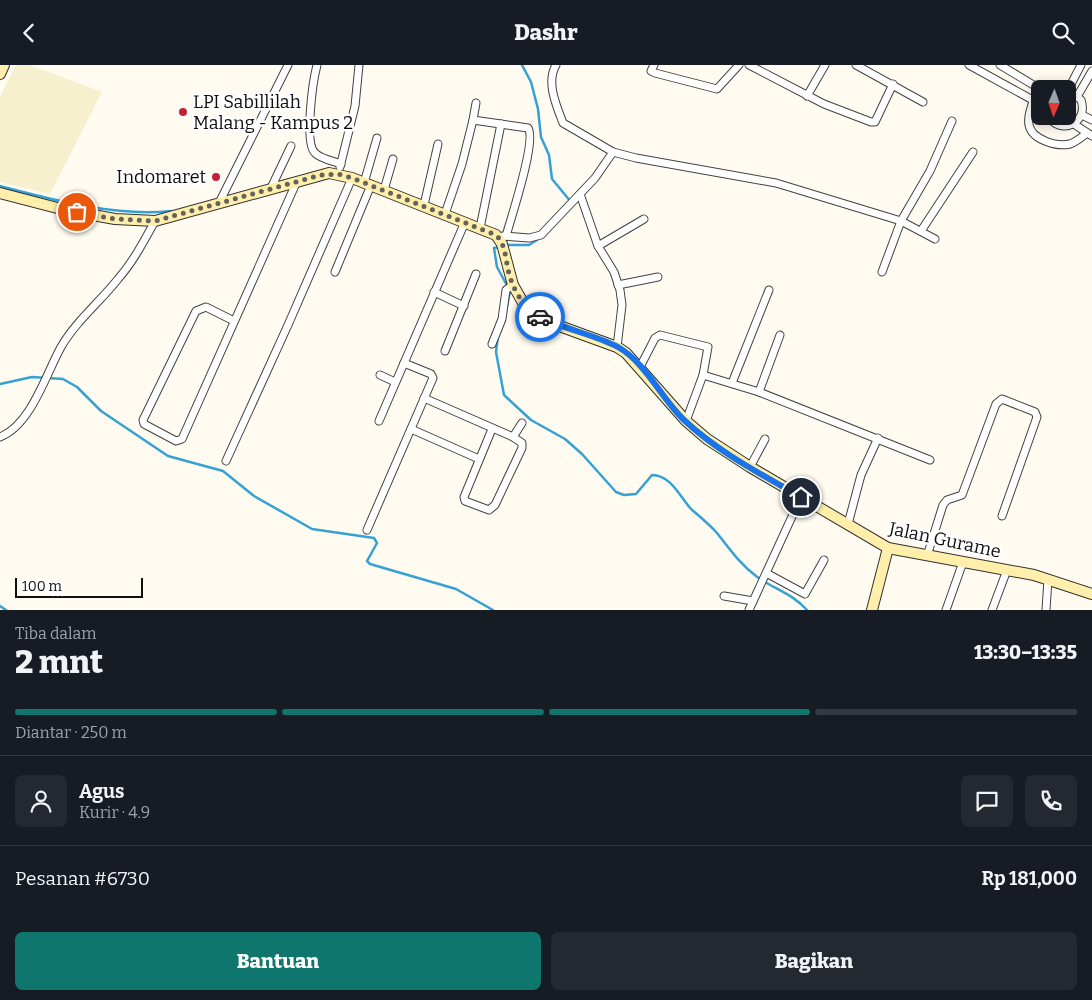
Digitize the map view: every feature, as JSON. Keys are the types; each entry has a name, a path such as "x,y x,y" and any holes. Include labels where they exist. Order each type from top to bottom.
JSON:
{"street":[{"path":"0,74 4,65"},
{"path":"219,203 288,65"},
{"path":"317,65 311,91 311,135 313,150 318,155 352,178 480,228 502,242 541,235 601,172 613,152"},
{"path":"339,169 355,106 359,65"},
{"path":"556,65 552,72 552,85 563,123 613,152 644,160 776,183 901,221 935,239"},
{"path":"654,65 651,71 655,73 717,89 739,65"},
{"path":"749,65 807,96 874,122 893,84"},
{"path":"807,96 825,65"},
{"path":"856,65 923,102"},
{"path":"969,65 1031,100"},
{"path":"1000,65 1031,84"},
{"path":"1073,80 1081,65"},
{"path":"1076,122 1082,115 1083,105 1078,95 1092,71"},
{"path":"446,214 462,164 476,103"},
{"path":"1031,112 1029,124 1039,137 1064,145 1090,135"},
{"path":"1082,115 1092,120"},
{"path":"473,120 528,127 530,133 525,167 502,242"},
{"path":"882,272 901,221 930,171 952,121"},
{"path":"480,228 500,124"},
{"path":"1059,125 1074,125 1090,135"},
{"path":"335,272 368,184 377,137"},
{"path":"424,205 438,144"},
{"path":"271,188 291,146"},
{"path":"921,231 973,152"},
{"path":"384,190 393,159"},
{"path":"0,193 65,210 115,219 155,221 173,218 339,169"},
{"path":"226,461 257,396 352,178"},
{"path":"234,321 206,307 196,311 152,402 144,424 176,441 182,439 297,181"},
{"path":"580,194 598,246 610,265 618,285 622,305 617,347"},
{"path":"598,246 644,219"},
{"path":"0,437 14,429 20,422 44,384 62,345 85,315 130,264 155,221"},
{"path":"379,421 465,222"},
{"name":"Jalan Gurame","path":"502,242 510,287 526,308 554,324 617,347 640,367 686,421 707,439 750,467 888,548 1048,579 1092,594"},
{"path":"445,351 476,274"},
{"path":"618,285 658,277"},
{"path":"492,344 502,319 510,287"},
{"path":"732,383 769,290"},
{"path":"434,292 464,306"},
{"path":"640,367 656,338 662,335 708,347 703,375 686,421"},
{"path":"759,392 780,335"},
{"path":"367,530 424,398 432,375 404,363"},
{"path":"380,375 395,382"},
{"path":"703,375 759,392 930,460"},
{"path":"424,398 520,441 522,447 495,505 490,510 464,499 492,429"},
{"path":"927,556 944,503 962,495 996,404 1001,399 1035,412 1037,415 1002,516"},
{"path":"513,437 522,423"},
{"path":"411,429 479,459"},
{"path":"848,524 861,475 878,438"},
{"path":"750,467 765,439"},
{"path":"750,610 766,579 801,497"},
{"path":"872,610 888,548"},
{"path":"766,579 805,595 824,560"},
{"path":"946,610 963,562"},
{"path":"992,610 1007,570"},
{"path":"1046,610 1048,579"},
{"path":"724,596 753,601"}],"shaded area":[{"path":"16,65 30,65 102,92 50,194 0,182 0,97"}],"waterway":[{"path":"522,65 531,82 538,109 541,137 549,155 552,179 571,202"},
{"path":"0,186 85,206 128,212 171,211"},
{"path":"506,245 529,245 540,238"},
{"path":"500,247 494,248 497,267 510,291 505,317"},
{"path":"498,336 496,352 504,395 531,420 565,439 582,454 616,492 624,495 636,494 652,475 665,479 674,487 691,509 717,533 750,571 795,599 807,610"},
{"path":"0,384 32,377 63,379 77,387 101,411 168,456 223,471 254,496 312,529 374,538 377,543 367,561 370,564 456,589 493,610"},
{"path":"0,606 6,610"}],"way so far":[{"path":"77,212 115,219 155,221 173,218 219,203 321,175 329,173 338,174 408,199 496,235 502,244 513,285 521,300 526,308 540,317"}],"place":[{"name":"LPI Sabillilah Malang - Kampus 2","path":"183,112"},
{"name":"Indomaret","path":"216,177"}],"route":[{"path":"540,317 617,347 626,353 675,411 696,430 725,452 801,497"}]}
